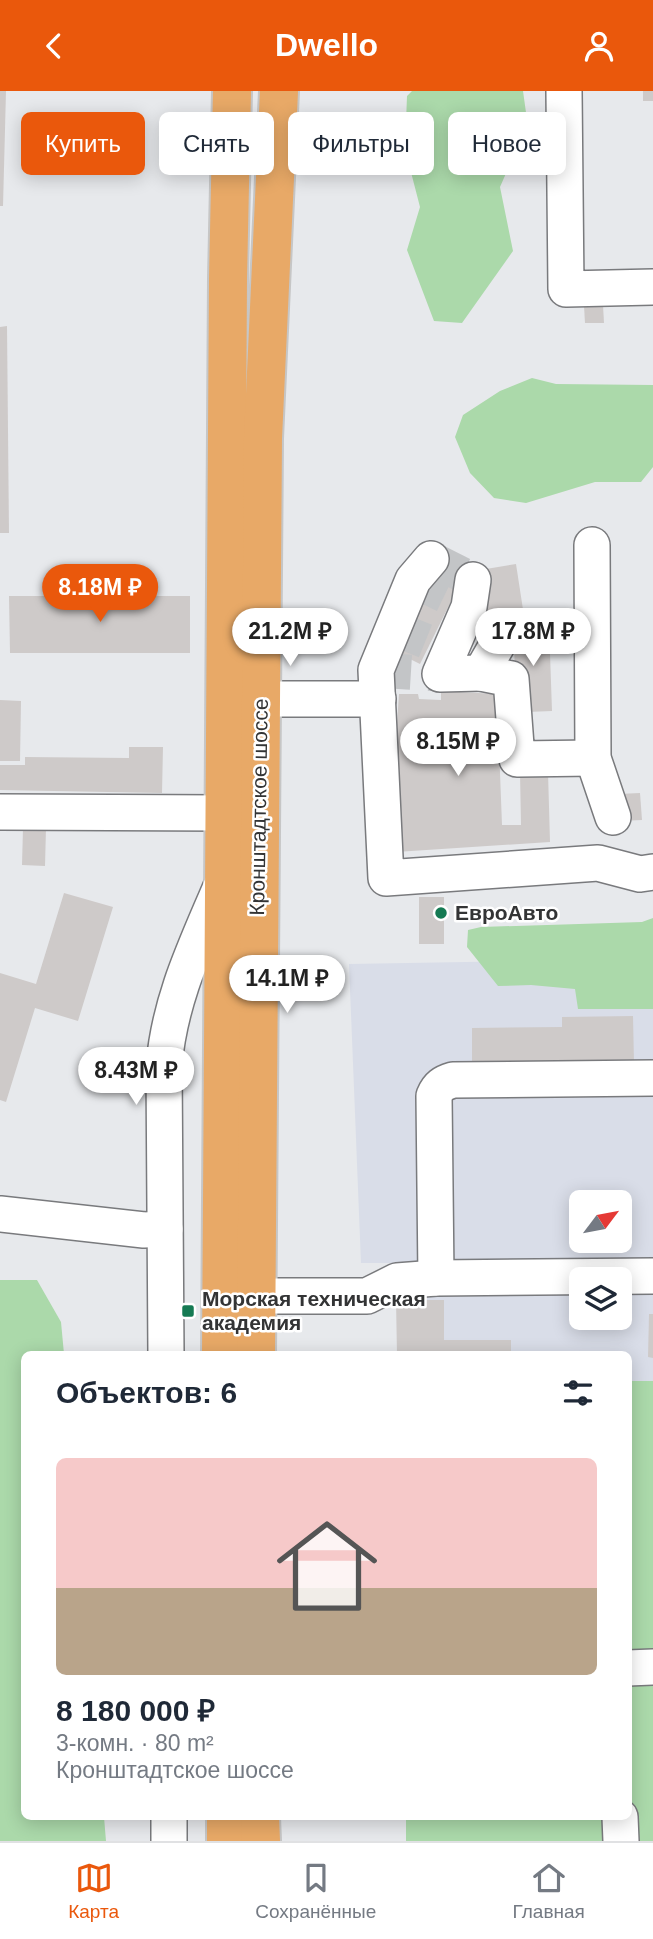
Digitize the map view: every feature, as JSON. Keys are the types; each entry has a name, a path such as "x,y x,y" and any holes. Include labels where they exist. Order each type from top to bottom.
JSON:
{"main road":[{"name":"Кронштадтское шоссе","path":"221,1351 223,881 232,91"},
{"name":"Кронштадтское шоссе","path":"256,1351 263,438 279,91"},
{"path":"226,1820 226,1841"},
{"path":"260,1820 261,1841"}],"street":[{"path":"564,91 566,289 653,286"},
{"path":"593,545 593,758 613,817"},
{"path":"431,559 413,580 376,670 386,878 598,863 640,874 653,872"},
{"path":"473,580 469,607 440,674 481,673 511,679 517,759 593,758"},
{"path":"481,673 504,633"},
{"path":"260,699 378,699"},
{"path":"0,813 224,813"},
{"path":"166,1351 164,1065 169,1023 177,993 223,881"},
{"path":"436,1278 433,1096 436,1089 453,1080 653,1078"},
{"path":"0,1215 144,1230 165,1229"},
{"path":"256,1296 367,1296 397,1281 436,1278 653,1276"},
{"path":"632,1668 653,1667"},
{"path":"169,1820 169,1841"},
{"path":"620,1820 621,1841"}],"shaded area":[{"path":"653,959 653,1381 632,1381 632,1351 397,1351 398,1263 361,1263 349,964"}],"green space":[{"path":"412,91 523,91 526,112 448,112 448,175 505,175 500,187 513,251 462,323 434,321 407,250 420,207 412,175 434,175 434,112 406,112 407,96"},
{"path":"532,378 556,384 653,385 653,467 641,482 595,482 526,503 494,498 470,473 455,437 463,415 500,391"},
{"path":"653,918 653,1009 578,1009 575,989 531,985 498,986 467,947 468,930 481,927 642,922"},
{"path":"0,1280 37,1280 61,1322 64,1351 21,1351 21,1820 104,1820 106,1841 0,1841"},
{"path":"632,1381 653,1381 653,1841 406,1841 406,1820 632,1820"}],"building":[{"path":"0,91 6,91 3,206 0,206"},
{"path":"643,91 653,91 653,101 643,101"},
{"path":"603,305 604,323 585,323 584,306"},
{"path":"7,326 9,533 0,533 0,327"},
{"path":"446,556 468,567 420,664 398,653"},
{"path":"516,564 524,616 488,622 480,570"},
{"path":"9,596 190,596 190,653 10,653"},
{"path":"549,624 552,711 527,712 517,716 513,625"},
{"path":"441,691 497,694 502,825 521,825 520,772 548,772 550,842 396,852 394,767 399,694 418,694 419,699 441,700"},
{"path":"0,700 21,701 20,761 0,761"},
{"path":"129,747 163,747 162,793 0,790 0,765 25,765 25,757 129,758"},
{"path":"640,793 642,820 620,821 618,794"},
{"path":"23,828 46,828 45,866 22,865"},
{"path":"64,893 113,907 78,1021 35,1008 6,1102 0,1100 0,973 36,984"},
{"path":"419,897 444,897 444,944 419,944"},
{"path":"633,1016 634,1063 472,1065 472,1028 562,1027 562,1017"},
{"path":"396,1300 444,1300 444,1340 511,1340 511,1351 397,1351"},
{"path":"649,1314 653,1314 653,1358 648,1357"}],"tunnel":[{"path":"431,559 473,580"},
{"path":"413,580 469,607"},
{"path":"393,628 450,651"},
{"path":"376,670 440,674"}],"place":[{"name":"ЕвроАвто","path":"441,913"},
{"name":"Морская техническая академия","path":"188,1311"}]}
